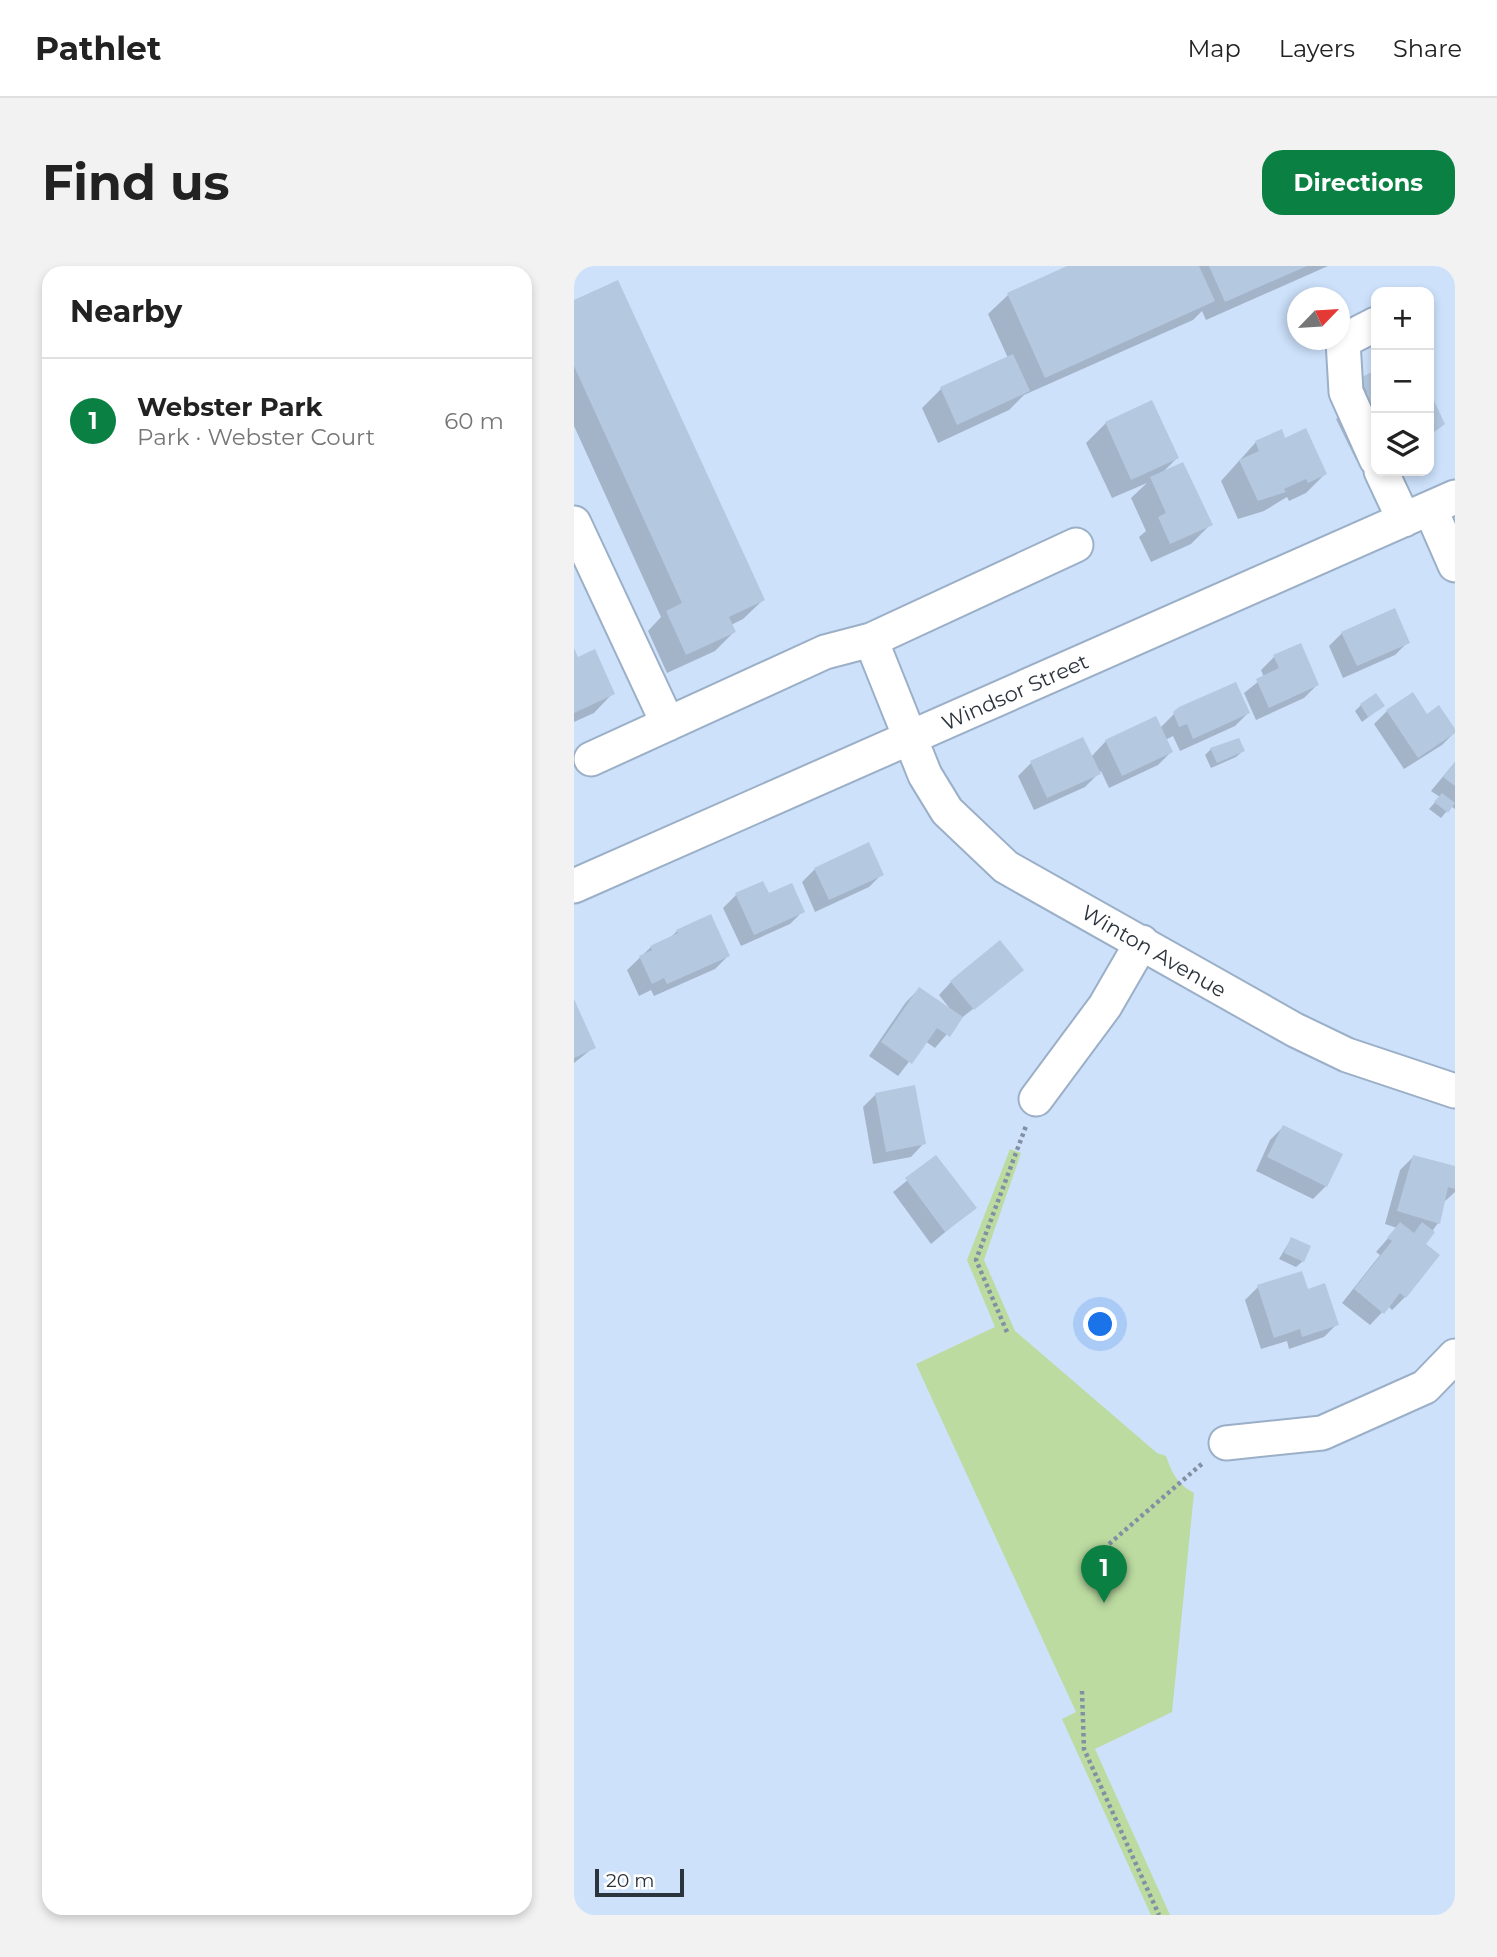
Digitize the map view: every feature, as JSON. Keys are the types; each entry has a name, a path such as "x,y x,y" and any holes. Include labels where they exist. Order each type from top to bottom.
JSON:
{"street":[{"path":"1371,327 1343,341 1346,393 1371,448"},
{"path":"1387,476 1429,508 1455,565"},
{"name":"Windsor Street","path":"574,886 1429,508"},
{"path":"574,523 668,723"},
{"path":"591,759 825,652 871,640 1076,545"},
{"name":"Winton Avenue","path":"871,640 925,775 947,811 975,841 1006,867 1246,1003 1346,1055 1455,1091"},
{"path":"1036,1099 1105,1006 1142,942"},
{"path":"1226,1443 1322,1433 1425,1387 1455,1356"}],"path":[{"path":"1007,1332 976,1260 1036,1099"},
{"path":"1109,1544 1226,1443"},
{"path":"1082,1691 1084,1749 1159,1915"}],"green space":[{"path":"1010,1149 1021,1153 984,1260 1015,1331 1157,1453 1166,1456 1176,1478 1194,1493 1172,1712 1095,1749 1170,1915 1151,1915 1062,1719 1076,1712 916,1364 995,1327 967,1260"}],"building":[{"path":"1067,266 1199,266 1215,301 1045,378 1007,293"},
{"path":"1209,266 1307,266 1225,302"},
{"path":"618,280 765,600 729,617 736,632 686,655 666,611 682,603 574,366 574,300"},
{"path":"1013,354 1030,391 957,425 940,387"},
{"path":"1371,372 1371,433 1355,399 1367,392 1360,378"},
{"path":"1152,400 1179,458 1131,480 1105,422"},
{"path":"1434,401 1445,424 1434,432"},
{"path":"1306,428 1327,474 1308,483 1306,479 1284,489 1286,492 1258,501 1239,460 1259,451 1255,441 1282,429 1285,438"},
{"path":"1183,462 1213,525 1170,544 1158,517 1166,513 1150,477"},
{"path":"1395,608 1410,643 1357,666 1341,632"},
{"path":"1301,643 1319,685 1269,708 1256,679 1279,668 1273,655"},
{"path":"574,648 578,657 595,649 615,694 574,713"},
{"path":"1236,682 1250,713 1193,739 1187,724 1179,727 1173,712 1179,707"},
{"path":"1413,692 1427,714 1439,705 1455,729 1455,733 1418,758 1386,710"},
{"path":"1376,693 1385,706 1368,717 1360,704"},
{"path":"1156,716 1173,752 1122,776 1105,740"},
{"path":"1083,737 1101,774 1047,798 1030,761"},
{"path":"1239,738 1245,751 1217,763 1210,748"},
{"path":"1455,762 1455,786 1443,777"},
{"path":"1442,793 1455,803 1448,813 1434,802"},
{"path":"869,842 884,875 829,900 814,868"},
{"path":"763,881 769,893 792,883 805,912 754,935 735,893"},
{"path":"711,914 730,956 667,984 664,978 652,984 639,956 652,950 650,946 678,933 676,930"},
{"path":"1000,940 1024,970 974,1010 950,981"},
{"path":"919,987 963,1017 950,1037 937,1028 912,1064 881,1042"},
{"path":"574,999 596,1048 574,1058"},
{"path":"915,1085 926,1144 886,1152 875,1093"},
{"path":"1283,1125 1343,1154 1327,1187 1267,1157"},
{"path":"936,1155 977,1208 945,1232 905,1178"},
{"path":"1413,1155 1455,1166 1455,1189 1448,1187 1440,1224 1397,1211"},
{"path":"1400,1222 1414,1233 1422,1222 1435,1232 1426,1244 1440,1255 1406,1298 1400,1293 1384,1314 1354,1289 1392,1241 1387,1238"},
{"path":"1291,1237 1311,1246 1304,1262 1284,1253"},
{"path":"1302,1271 1308,1289 1325,1283 1339,1325 1302,1337 1300,1329 1274,1338 1257,1285"}],"place":[{"name":"Webster Park","path":"1104,1603"}]}
